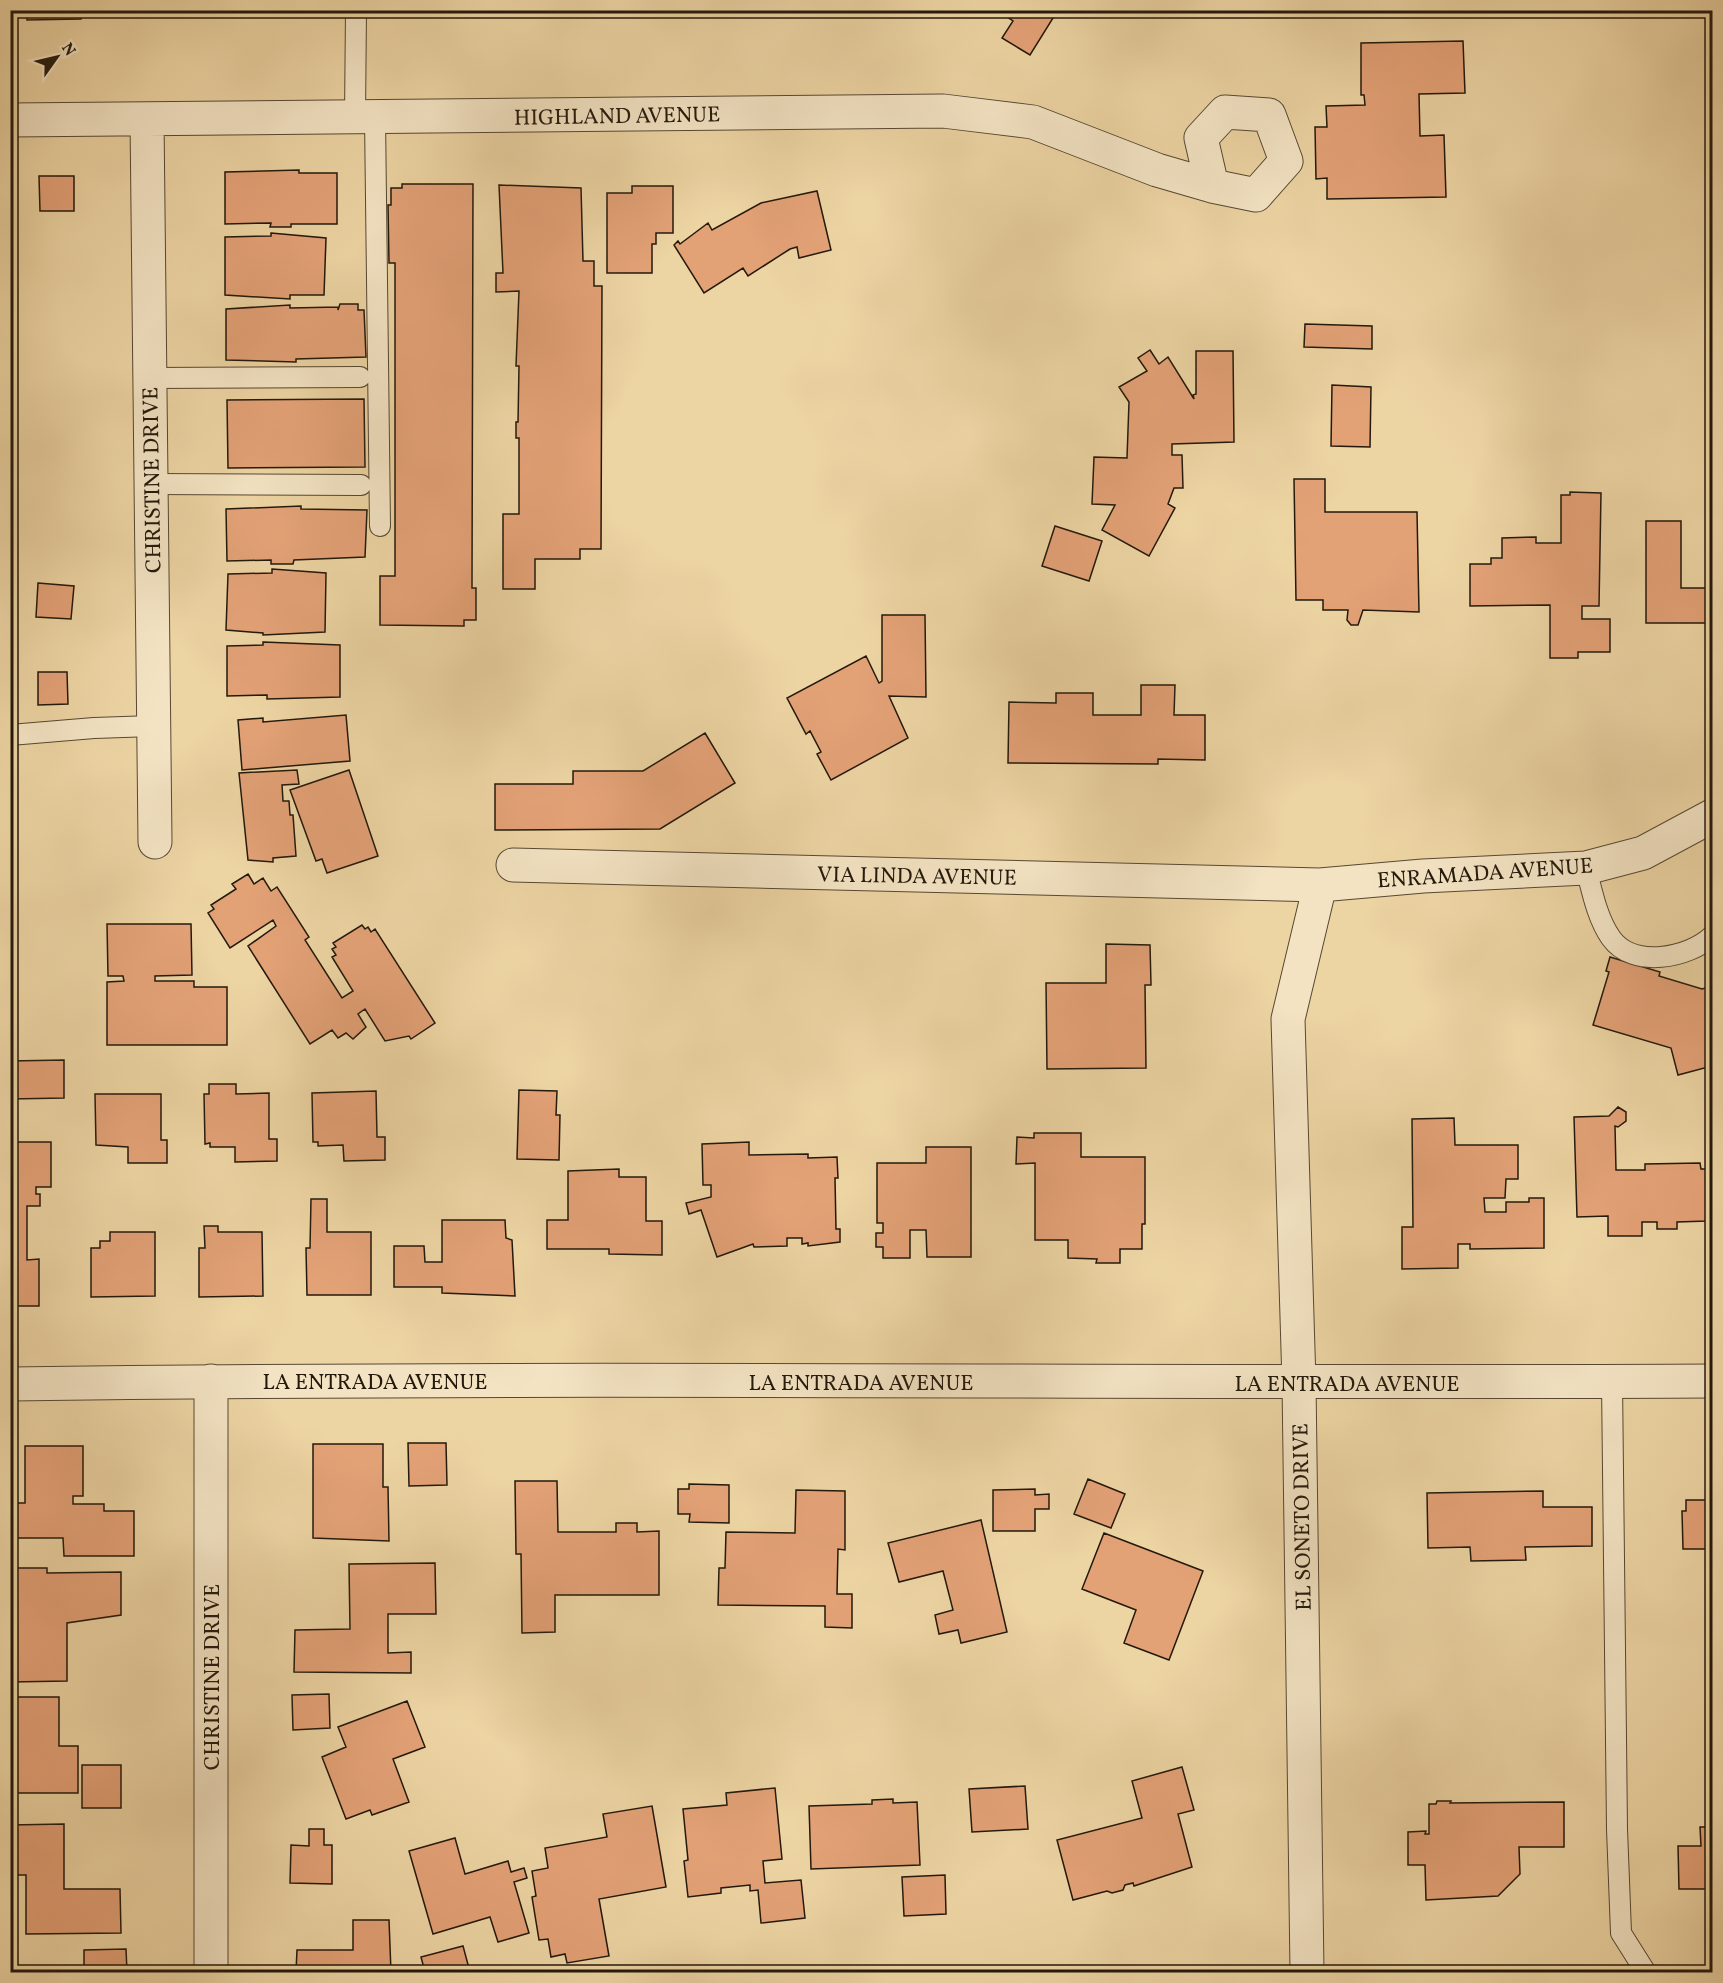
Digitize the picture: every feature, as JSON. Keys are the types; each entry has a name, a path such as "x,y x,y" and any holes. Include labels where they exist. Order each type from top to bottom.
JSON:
{"street":[{"name":"HIGHLAND AVENUE","path":"10,120 944,111 1033,122 1157,170 1212,186"},
{"name":"CHRISTINE DRIVE","path":"147,119 155,842"},
{"name":"ENRAMADA AVENUE","path":"1320,885 1423,876 1586,868 1643,853 1713,816"},
{"name":"VIA LINDA AVENUE","path":"513,865 1320,885"},
{"name":"EL SONETO DRIVE","path":"1307,1972 1299,1383 1288,1019 1320,885"},
{"name":"CHRISTINE DRIVE","path":"211,1381 211,1972"},
{"name":"LA ENTRADA AVENUE","path":"10,1384 211,1381 1299,1383 1713,1381"}],"lane":[{"path":"356,10 365,117 380,526"},
{"path":"150,378 360,377"},
{"path":"151,484 361,485"},
{"path":"10,735 153,726"},
{"path":"1586,868 1602,921 1612,939 1628,951 1651,957 1673,956 1702,946 1713,936"},
{"path":"1612,1382 1617,1829 1621,1933 1645,1971"}],"building":[{"path":"27,10 81,10 81,19 27,20"},
{"path":"997,10 1058,10 1030,55 1002,38 1013,21"},
{"path":"1463,41 1465,93 1419,94 1420,136 1444,135 1446,197 1327,199 1327,178 1316,179 1315,127 1327,127 1326,106 1365,105 1364,95 1361,95 1361,43"},
{"path":"299,170 299,173 337,173 337,224 291,224 291,227 270,227 271,223 225,224 225,172"},
{"path":"39,176 74,176 74,211 40,211"},
{"path":"402,184 473,184 472,588 476,588 476,620 464,620 464,626 380,625 380,576 395,576 395,263 389,263 388,205 391,205 391,188 402,188"},
{"path":"499,185 581,188 583,261 594,261 594,286 602,286 601,549 580,549 580,559 535,559 535,589 503,589 503,514 519,514 519,438 516,438 516,422 518,422 519,366 516,366 519,291 496,292 496,273 503,273"},
{"path":"632,186 673,186 673,233 656,233 656,244 652,244 652,273 607,273 607,193 632,193"},
{"path":"817,191 831,250 799,258 797,247 790,249 748,276 743,268 704,293 674,245 678,241 680,244 708,223 712,230 761,203"},
{"path":"271,233 326,238 324,295 290,295 290,299 225,295 225,237 271,236"},
{"path":"340,304 358,304 358,310 364,310 366,357 296,359 296,362 226,360 226,309 290,305 290,308 338,307 338,310"},
{"path":"1305,324 1372,326 1372,349 1304,347"},
{"path":"1150,350 1159,364 1168,357 1194,399 1196,351 1233,351 1234,442 1172,444 1172,455 1182,455 1183,488 1174,488 1168,504 1175,508 1149,556 1102,530 1115,505 1092,504 1094,457 1127,458 1129,402 1119,387 1147,371 1138,358"},
{"path":"1332,385 1371,387 1370,447 1331,446"},
{"path":"364,399 365,467 228,468 227,400"},
{"path":"1294,479 1325,479 1325,512 1417,512 1419,612 1363,610 1358,625 1351,625 1347,620 1348,610 1323,610 1323,600 1296,600"},
{"path":"1570,492 1601,493 1599,606 1582,606 1582,619 1610,619 1610,652 1578,652 1578,658 1550,658 1550,605 1470,606 1470,564 1491,564 1491,558 1502,558 1502,538 1536,537 1536,543 1561,543 1561,495 1570,495"},
{"path":"301,506 301,509 367,510 365,557 294,560 293,564 271,564 271,560 227,561 226,509"},
{"path":"1646,521 1681,521 1681,588 1712,588 1712,623 1646,623"},
{"path":"1055,526 1102,541 1089,581 1042,566"},
{"path":"272,569 326,573 325,632 263,635 263,633 226,630 228,574 272,573"},
{"path":"38,583 74,586 71,619 36,617"},
{"path":"882,615 925,615 926,697 889,696 908,738 831,780 817,754 821,752 810,731 806,734 787,698 866,656 879,683 882,681"},
{"path":"263,642 340,645 340,697 267,699 267,695 227,696 227,646 263,645"},
{"path":"38,672 67,672 68,704 38,705"},
{"path":"1141,685 1175,685 1174,715 1205,715 1205,760 1158,759 1158,764 1008,763 1009,702 1056,703 1056,693 1093,693 1093,715 1141,715"},
{"path":"346,715 350,761 242,770 238,720 263,718 263,722"},
{"path":"705,733 735,783 660,829 495,830 495,784 573,784 573,771 643,771"},
{"path":"297,770 299,784 282,785 283,801 289,801 290,815 293,815 296,856 273,858 273,862 248,860 239,773"},
{"path":"349,770 378,856 327,873 322,859 316,861 290,790"},
{"path":"248,874 254,884 263,878 271,891 277,887 309,937 305,940 342,998 353,991 332,957 336,955 332,949 336,947 333,943 362,925 365,929 368,927 371,932 375,929 435,1023 411,1039 409,1036 385,1041 365,1009 358,1014 366,1027 353,1039 346,1033 338,1038 332,1030 310,1044 248,946 276,926 273,920 230,948 208,913 214,909 211,905 236,889 232,884"},
{"path":"107,924 191,924 192,975 155,976 155,981 194,981 194,987 227,987 227,1045 107,1045 107,982 124,981 123,976 108,976"},
{"path":"1106,944 1150,945 1151,985 1145,985 1146,1068 1047,1069 1046,983 1106,983"},
{"path":"1610,957 1660,972 1659,976 1702,989 1712,986 1712,1066 1678,1075 1671,1048 1593,1025 1609,972 1606,971"},
{"path":"64,1060 64,1098 10,1099 10,1061"},
{"path":"209,1084 236,1084 236,1094 269,1093 269,1139 277,1139 277,1161 235,1162 235,1147 210,1147 210,1143 205,1144 204,1094 209,1094"},
{"path":"519,1090 557,1091 556,1115 560,1115 559,1160 517,1159"},
{"path":"376,1091 377,1137 385,1137 385,1160 344,1161 343,1145 318,1146 318,1142 313,1142 312,1093"},
{"path":"95,1094 161,1094 161,1140 167,1140 167,1163 128,1163 128,1147 96,1145"},
{"path":"1618,1107 1626,1112 1626,1121 1618,1127 1615,1126 1616,1170 1645,1170 1645,1164 1700,1163 1701,1169 1710,1169 1710,1164 1712,1164 1712,1212 1706,1212 1707,1221 1677,1222 1677,1229 1657,1229 1657,1222 1642,1222 1642,1236 1608,1236 1608,1216 1577,1217 1574,1117 1609,1116"},
{"path":"1454,1118 1455,1145 1518,1145 1518,1179 1506,1179 1505,1198 1484,1198 1485,1212 1506,1212 1506,1202 1529,1202 1529,1198 1544,1198 1544,1248 1470,1249 1470,1244 1458,1244 1458,1268 1402,1269 1402,1227 1413,1227 1412,1119"},
{"path":"1034,1133 1081,1133 1081,1157 1145,1157 1145,1224 1142,1224 1142,1249 1120,1249 1120,1263 1096,1263 1097,1259 1068,1258 1068,1240 1035,1240 1035,1163 1016,1164 1017,1137 1034,1138"},
{"path":"10,1142 51,1142 51,1187 36,1187 36,1194 40,1194 40,1206 27,1206 27,1260 39,1259 39,1306 10,1306"},
{"path":"749,1142 749,1155 808,1154 808,1158 837,1157 836,1229 840,1229 840,1242 808,1246 808,1243 802,1244 802,1238 787,1238 787,1246 754,1247 753,1244 717,1257 701,1210 689,1214 686,1203 711,1197 711,1185 703,1185 702,1144"},
{"path":"926,1147 971,1147 971,1257 927,1257 926,1230 910,1230 910,1258 883,1258 883,1247 876,1247 876,1233 883,1233 883,1223 877,1223 877,1163 926,1163"},
{"path":"619,1169 619,1177 646,1177 646,1221 662,1221 662,1255 609,1254 609,1249 547,1249 547,1220 568,1220 568,1171"},
{"path":"311,1199 327,1199 327,1232 371,1232 371,1295 307,1295 306,1248 310,1248"},
{"path":"442,1220 505,1220 506,1238 512,1240 515,1296 442,1293 442,1287 394,1287 394,1246 424,1246 425,1262 442,1262"},
{"path":"204,1226 218,1226 218,1232 262,1232 263,1296 199,1297 199,1248 205,1248"},
{"path":"110,1232 155,1232 155,1296 91,1297 91,1248 100,1248 100,1241 110,1241"},
{"path":"408,1443 446,1443 447,1485 409,1486"},
{"path":"313,1444 383,1444 383,1487 388,1487 389,1541 313,1538"},
{"path":"25,1446 83,1446 83,1496 73,1496 73,1504 104,1504 104,1511 134,1511 134,1556 64,1556 63,1538 10,1538 10,1503 25,1503"},
{"path":"1088,1479 1125,1494 1111,1528 1074,1514"},
{"path":"515,1481 557,1481 558,1532 616,1532 616,1523 637,1523 637,1532 659,1531 659,1595 555,1595 555,1632 522,1633 521,1554 516,1554"},
{"path":"689,1484 729,1485 729,1523 689,1522 690,1514 678,1514 678,1489 689,1489"},
{"path":"1035,1489 1035,1495 1049,1494 1049,1509 1035,1509 1035,1531 993,1531 993,1490"},
{"path":"796,1490 845,1491 845,1550 838,1549 837,1594 852,1594 852,1628 825,1627 825,1606 718,1605 719,1568 725,1568 726,1532 795,1533"},
{"path":"1543,1491 1543,1507 1592,1507 1592,1546 1525,1547 1526,1560 1471,1561 1470,1547 1428,1548 1427,1493"},
{"path":"1686,1500 1712,1500 1712,1566 1708,1566 1707,1549 1683,1549 1682,1511 1686,1511"},
{"path":"981,1520 1007,1632 961,1643 958,1630 939,1634 935,1615 953,1610 943,1571 899,1582 888,1543"},
{"path":"1104,1533 1203,1571 1169,1660 1124,1643 1136,1610 1082,1589"},
{"path":"435,1563 436,1614 388,1614 388,1653 411,1652 411,1673 294,1672 295,1630 350,1629 349,1564"},
{"path":"10,1568 47,1568 47,1573 121,1572 121,1615 67,1623 67,1681 10,1682"},
{"path":"329,1694 330,1728 293,1730 292,1695"},
{"path":"10,1697 59,1697 59,1746 78,1746 78,1793 10,1793"},
{"path":"407,1701 425,1747 393,1759 409,1802 372,1815 370,1810 346,1819 322,1757 346,1747 338,1727"},
{"path":"82,1765 121,1765 121,1808 82,1808"},
{"path":"1182,1767 1194,1810 1178,1814 1192,1867 1134,1886 1133,1883 1125,1885 1123,1890 1112,1893 1107,1891 1073,1900 1057,1840 1142,1818 1132,1781"},
{"path":"1025,1786 1028,1829 972,1832 969,1789"},
{"path":"775,1788 782,1859 763,1861 765,1883 801,1880 805,1918 761,1923 758,1890 750,1891 750,1885 721,1888 721,1893 688,1897 684,1861 688,1860 683,1809 727,1805 726,1793"},
{"path":"893,1799 893,1803 917,1802 920,1865 811,1869 809,1806 872,1804 872,1800"},
{"path":"1437,1801 1451,1801 1450,1803 1564,1802 1564,1847 1519,1847 1520,1874 1498,1896 1426,1900 1425,1865 1408,1865 1408,1832 1426,1831 1425,1834 1429,1834 1429,1804 1436,1804"},
{"path":"652,1806 666,1887 599,1899 609,1956 567,1963 565,1954 551,1957 548,1939 539,1940 532,1897 536,1896 532,1871 548,1868 545,1848 607,1837 603,1814"},
{"path":"64,1824 64,1889 120,1889 121,1933 26,1934 26,1875 10,1875 10,1825"},
{"path":"1700,1827 1712,1827 1712,1889 1679,1889 1678,1846 1701,1846"},
{"path":"309,1829 324,1829 324,1845 332,1845 332,1884 290,1883 291,1845 309,1846"},
{"path":"455,1838 465,1874 508,1861 511,1872 524,1868 527,1878 514,1882 529,1933 498,1942 490,1917 433,1934 409,1851"},
{"path":"945,1875 946,1914 904,1916 902,1877"},
{"path":"353,1920 389,1920 391,1972 296,1972 297,1950 353,1950"},
{"path":"463,1946 470,1972 425,1972 421,1957"},
{"path":"126,1949 127,1972 84,1972 84,1950"}]}
